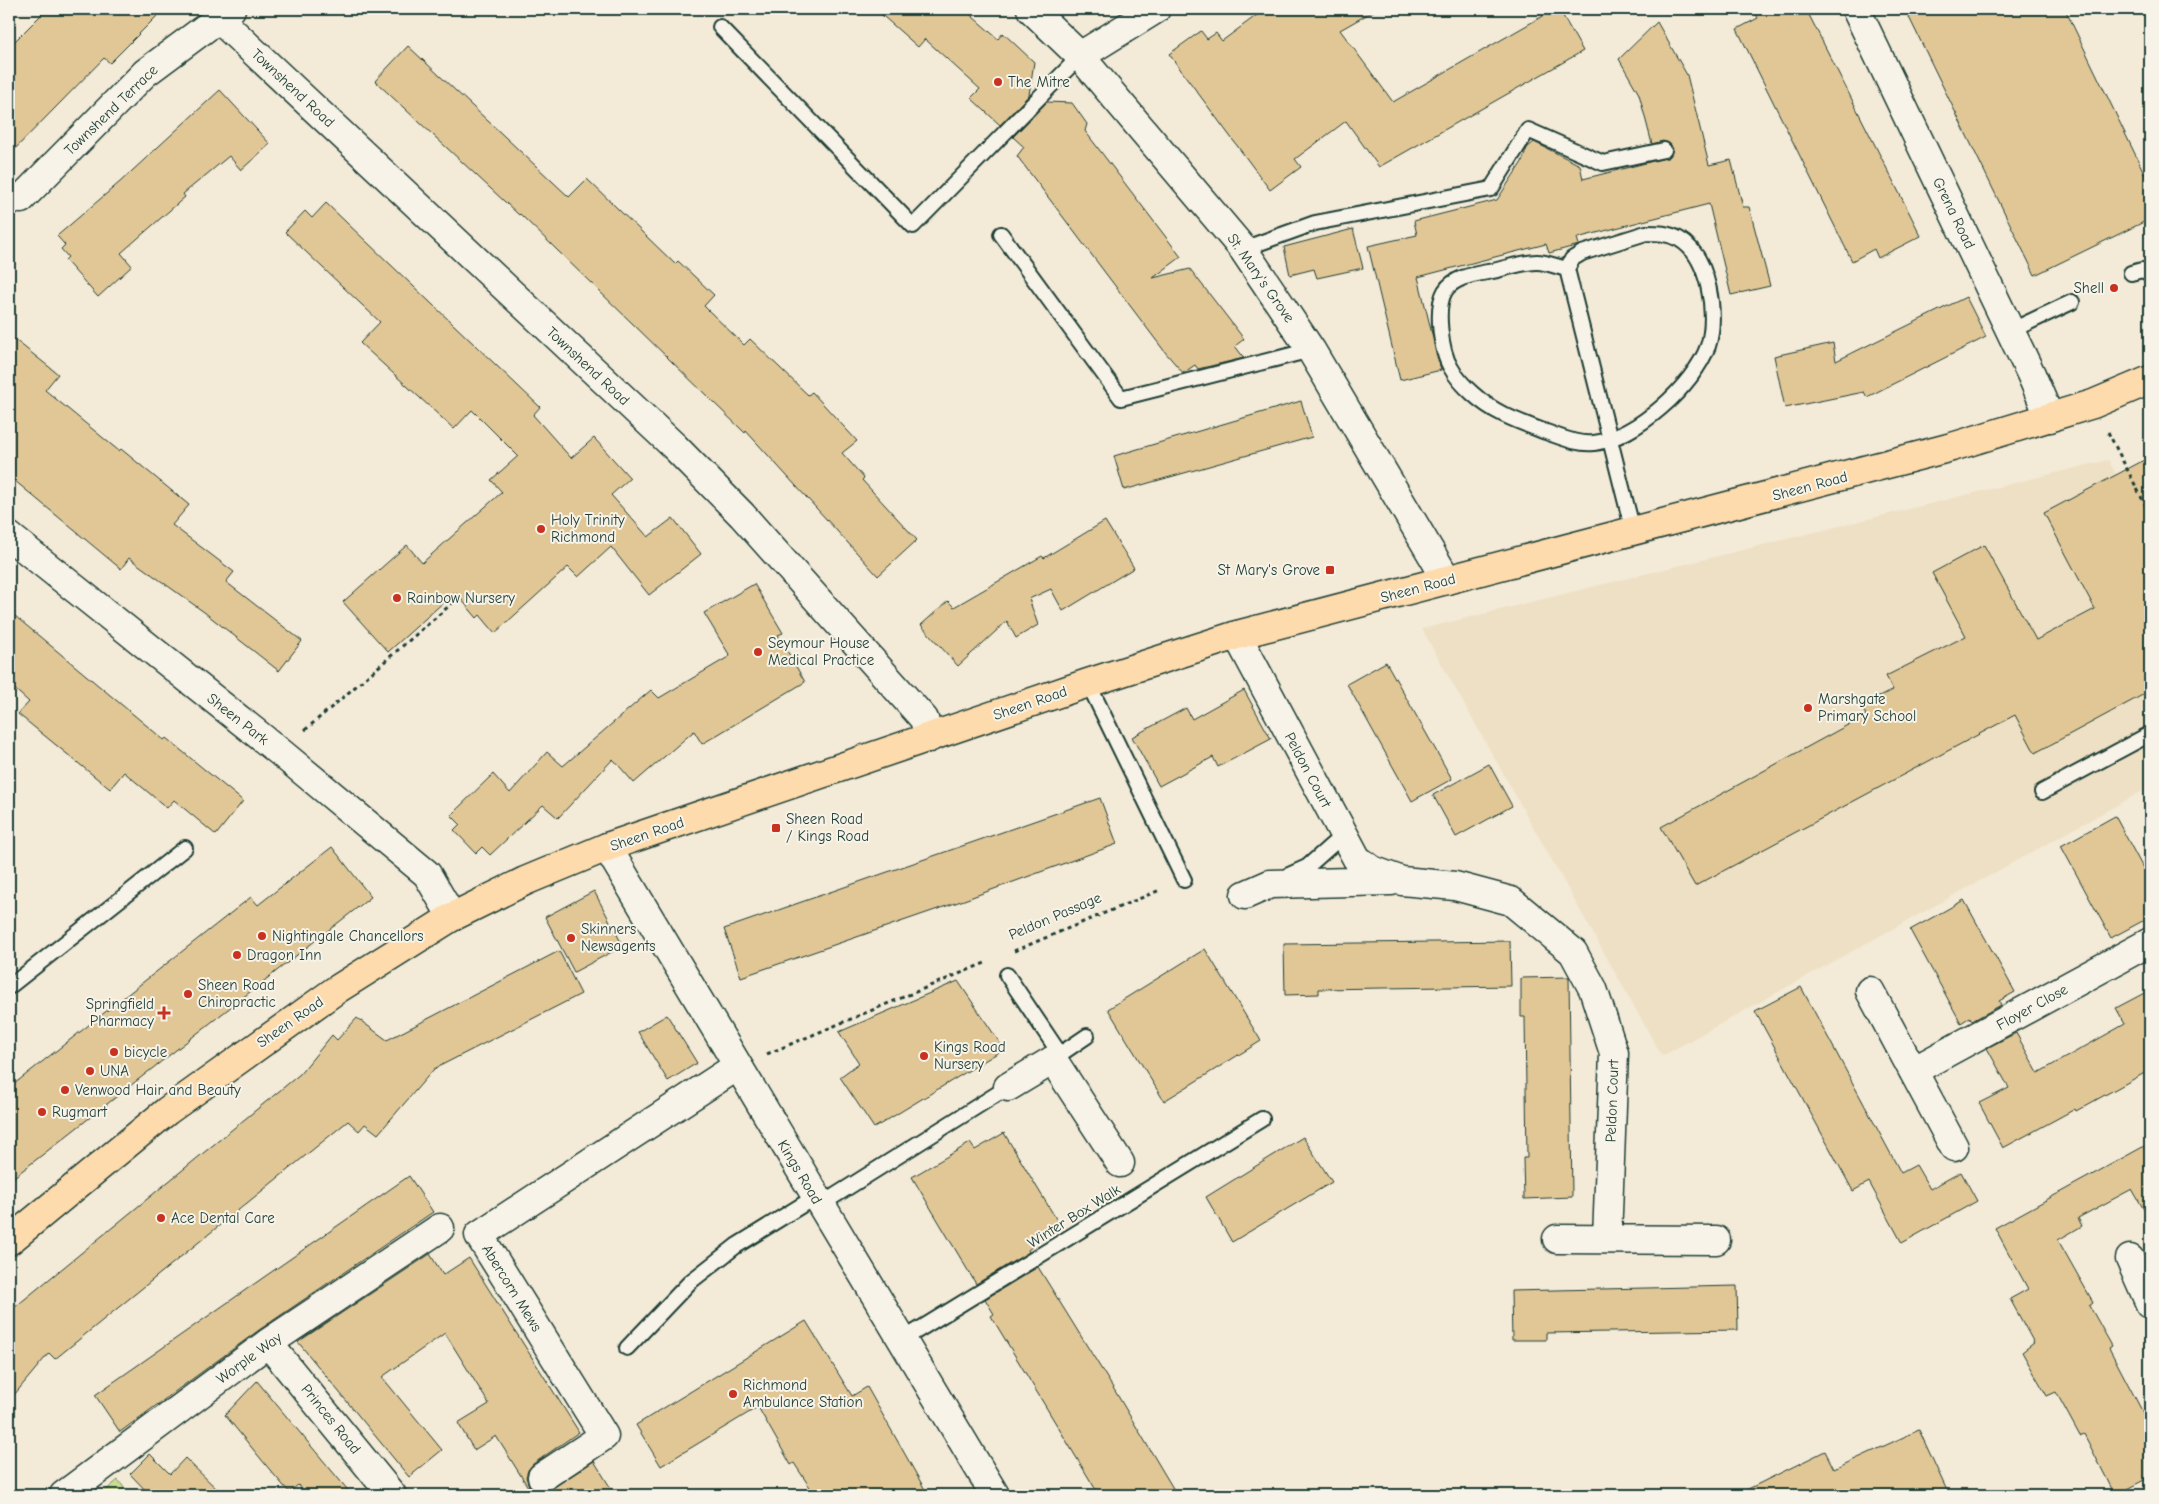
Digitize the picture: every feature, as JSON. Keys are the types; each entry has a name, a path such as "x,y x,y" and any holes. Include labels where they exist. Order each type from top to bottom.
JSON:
{"main road":[{"name":"Sheen Road","path":"9,1241 167,1111 336,990 452,916 525,881 607,847 1088,683 1237,635 1633,530 1830,481 2050,418 2093,404 2150,380"}],"street":[{"name":"St. Mary's Grove","path":"1031,9 1080,56 1243,248 1311,350 1447,580"},
{"path":"1080,56 1156,9"},
{"name":"Grena Road","path":"1856,9 2050,418"},
{"name":"Townshend Terrace","path":"21,199 145,73 225,13"},
{"name":"Townshend Road","path":"225,13 674,446 735,508 924,718 929,738"},
{"name":"Sheen Park","path":"9,536 280,752 426,874 452,916"},
{"name":"Peldon Court","path":"1237,635 1356,859 1372,870 1402,880"},
{"name":"Kings Road","path":"607,847 736,1067 995,1495"},
{"name":"Peldon Court","path":"1245,895 1270,884 1402,880 1455,886 1511,901 1574,952 1593,989 1614,1053 1607,1239"},
{"name":"Floyer Close","path":"1913,1071 2150,942"},
{"path":"1870,991 1954,1147"},
{"path":"1008,1087 1056,1057 1120,1163"},
{"name":"Abercorn Mews","path":"542,1477 604,1436 479,1235 736,1067"},
{"name":"Worple Way","path":"64,1495 268,1343 440,1228"},
{"path":"1557,1239 1716,1240"},
{"path":"2130,1259 2150,1304"},
{"name":"Princes Road","path":"268,1343 392,1495"}],"lane":[{"path":"720,27 914,226 1080,56"},
{"path":"1243,248 1315,223 1491,189 1528,130 1603,163 1664,150"},
{"path":"1567,269 1537,262 1470,275 1456,282 1445,291 1441,307 1440,328 1444,350 1450,368 1472,394 1503,416 1570,441 1592,443 1610,440 1636,427 1654,414 1692,372 1707,347 1713,322 1712,296 1693,253 1680,240 1664,233 1646,233 1582,252 1572,259 1567,269 1610,440 1633,530"},
{"path":"1001,234 1121,398 1311,350"},
{"path":"2131,273 2142,270 2150,274"},
{"path":"2010,331 2072,302"},
{"path":"1088,683 1184,880"},
{"path":"2042,792 2150,734"},
{"path":"1270,884 1308,867 1343,835"},
{"path":"9,987 185,848"},
{"path":"1007,975 1056,1057 1087,1036"},
{"path":"627,1348 690,1282 736,1246 818,1201 1008,1087"},
{"name":"Winter Box Walk","path":"902,1340 1262,1119"}],"path":[{"path":"2093,404 2150,514"},
{"path":"280,752 456,600"},
{"name":"Peldon Passage","path":"1010,952 1184,880"},
{"path":"736,1067 992,960"}],"shaded area":[{"name":"Marshgate Primary School","path":"2108,460 2150,536 2150,787 1662,1056 1422,629"}],"green space":[{"path":"118,1480 130,1495 100,1495"}],"building":[{"path":"47,9 164,9 110,63 104,58 9,155 9,47"},
{"path":"875,9 964,9 998,39 1003,33 1034,62 1029,95 1000,125 971,98 980,89 925,39 918,47"},
{"path":"1265,9 1377,9 1340,30 1393,102 1555,9 1559,9 1583,51 1379,167 1346,121 1295,159 1301,167 1270,190 1169,54 1201,31 1207,39 1216,33 1222,41"},
{"path":"1753,9 1806,9 1921,236 1878,258 1874,249 1852,261 1737,29 1758,18"},
{"path":"1905,9 2065,9 2150,185 2150,219 2035,275"},
{"path":"1657,22 1687,75 1709,165 1731,160 1743,207 1749,207 1770,286 1731,295 1709,204 1577,238 1579,245 1549,253 1546,244 1418,277 1441,370 1400,380 1368,246 1417,235 1414,221 1497,200 1522,162 1527,148 1534,142 1580,165 1583,179 1669,157 1673,149 1670,144 1663,141 1652,144 1639,94 1619,59"},
{"path":"408,46 569,197 587,179 675,264 678,261 714,295 704,306 744,345 750,339 808,395 812,392 857,441 842,453 864,478 862,480 917,540 878,576 746,431 745,433 520,214 375,81"},
{"path":"220,90 270,144 241,170 229,156 183,194 185,197 121,253 132,266 98,297 65,260 68,257 61,249 65,245 57,236 120,182"},
{"path":"1047,102 1072,103 1087,124 1085,131 1181,257 1153,278 1190,269 1244,339 1235,346 1244,358 1198,369 1195,365 1183,373 1165,352 1017,156 1024,147 1013,137"},
{"path":"326,203 540,407 533,415 571,458 594,438 630,478 611,495 648,537 673,518 701,554 649,595 611,547 578,577 568,567 495,633 480,615 477,618 455,592 388,652 343,602 407,545 422,563 502,492 491,480 518,456 472,410 454,429 360,343 380,322 285,232 305,211 312,218"},
{"path":"1353,229 1363,268 1317,278 1314,269 1290,275 1284,247"},
{"path":"1966,297 1986,337 1867,397 1864,392 1785,408 1774,356 1833,343 1836,361"},
{"path":"9,335 58,374 45,390 189,505 172,525 234,572 226,582 302,641 279,671 204,612 129,558 121,569 9,476"},
{"path":"1301,401 1312,437 1124,490 1114,456"},
{"path":"2150,457 2150,691 2035,753 2015,715 1695,886 1661,827 1866,715 1861,706 1893,690 1886,676 1966,636 1932,573 1984,545 2036,640 2095,609 2044,513"},
{"path":"1105,521 1134,568 1063,611 1051,589 1029,599 1038,625 1016,638 1007,621 958,666 921,625 948,601 954,607 1042,556 1044,558"},
{"path":"754,584 783,633 778,635 805,682 702,744 694,731 634,783 613,759 558,818 543,805 490,855 482,847 476,853 454,830 460,824 451,815 493,774 510,793 547,752 563,766 651,690 659,698 730,656 704,613"},
{"path":"9,611 164,740 166,738 243,801 216,835 174,800 167,808 124,772 110,789 18,714 29,702 9,684"},
{"path":"1386,662 1452,779 1412,801 1347,684"},
{"path":"1244,690 1271,739 1218,767 1213,757 1159,786 1132,737 1186,708 1192,719"},
{"path":"1489,764 1512,806 1456,837 1433,795"},
{"path":"1100,798 1117,844 964,900 741,977 724,929"},
{"path":"2115,816 2150,881 2150,917 2111,938 2061,846"},
{"path":"332,847 371,897 9,1181 9,1088 251,897 258,905"},
{"path":"594,891 623,946 574,972 545,917"},
{"path":"1964,900 2015,992 1999,1001 2001,1005 1972,1021 1970,1017 1961,1023 1910,930"},
{"path":"1510,941 1511,986 1319,989 1319,994 1285,995 1284,944"},
{"path":"1205,949 1261,1041 1164,1101 1108,1009"},
{"path":"559,951 581,994 434,1069 378,1134 365,1124 359,1131 348,1121 55,1359 49,1353 9,1401 9,1312 300,1074 332,1035 337,1040 357,1018 387,1040"},
{"path":"1569,977 1572,1197 1524,1199 1523,1158 1527,1158 1525,1017 1521,1017 1521,978"},
{"name":"Kings Road Nursery","path":"958,981 1004,1049 874,1128 840,1077 859,1063 839,1032"},
{"path":"1801,987 1901,1173 1916,1165 1930,1189 1961,1172 1977,1201 1902,1243 1869,1182 1853,1191 1755,1011"},
{"path":"2150,990 2150,1070 2076,1111 2075,1109 2003,1148 1979,1103 2009,1088 1987,1048 2016,1033 2038,1073 2125,1024 2116,1008"},
{"path":"667,1015 697,1063 668,1081 638,1032"},
{"path":"1004,1133 1058,1222 1029,1239 1033,1246 1028,1250 1029,1252 976,1284 912,1177 970,1143 975,1150"},
{"path":"1303,1137 1332,1182 1232,1242 1206,1197"},
{"path":"2150,1143 2150,1220 2132,1189 2078,1218 2082,1226 2058,1240 2093,1302 2089,1305 2112,1346 2109,1348 2150,1426 2150,1477 2115,1495 2084,1434 2080,1436 2056,1392 2047,1396 2022,1352 2034,1343 2010,1299 2028,1289 1995,1228"},
{"path":"409,1176 433,1212 259,1330 120,1432 95,1395"},
{"path":"430,1254 443,1275 469,1258 579,1432 533,1464 528,1470 526,1477 529,1486 535,1491 542,1493 550,1490 594,1461 615,1495 533,1495 496,1436 474,1450 458,1423 489,1404 445,1333 382,1377 442,1450 409,1477 298,1342"},
{"path":"1038,1267 1177,1495 1099,1495 991,1316 994,1314 985,1299"},
{"path":"1737,1286 1738,1330 1546,1333 1546,1340 1512,1340 1511,1291"},
{"path":"806,1321 852,1396 867,1387 928,1495 815,1495 794,1463 791,1465 758,1407 661,1466 636,1425"},
{"path":"257,1381 352,1495 306,1495 298,1485 289,1492 270,1470 225,1415"},
{"path":"1919,1430 1949,1495 1736,1495 1825,1451 1834,1469"},
{"path":"150,1454 170,1474 185,1458 223,1495 150,1495 130,1474"}],"place":[{"name":"The Mitre","path":"998,82"},
{"name":"Shell","path":"2114,288"},
{"name":"Holy Trinity Richmond","path":"541,529"},
{"name":"St Mary's Grove","path":"1330,570"},
{"name":"Rainbow Nursery","path":"397,598"},
{"name":"Seymour House Medical Practice","path":"758,652"},
{"name":"Marshgate Primary School","path":"1808,708"},
{"name":"Sheen Road / Kings Road","path":"776,828"},
{"name":"Nightingale Chancellors","path":"262,936"},
{"name":"Skinners Newsagents","path":"571,938"},
{"name":"Dragon Inn","path":"237,955"},
{"name":"Sheen Road Chiropractic","path":"188,994"},
{"name":"Springfield Pharmacy","path":"164,1013"},
{"name":"bicycle","path":"114,1052"},
{"name":"Kings Road Nursery","path":"924,1056"},
{"name":"UNA","path":"90,1071"},
{"name":"Venwood Hair and Beauty","path":"65,1090"},
{"name":"Rugmart","path":"42,1112"},
{"name":"Ace Dental Care","path":"161,1218"},
{"name":"Richmond Ambulance Station","path":"733,1394"}]}
